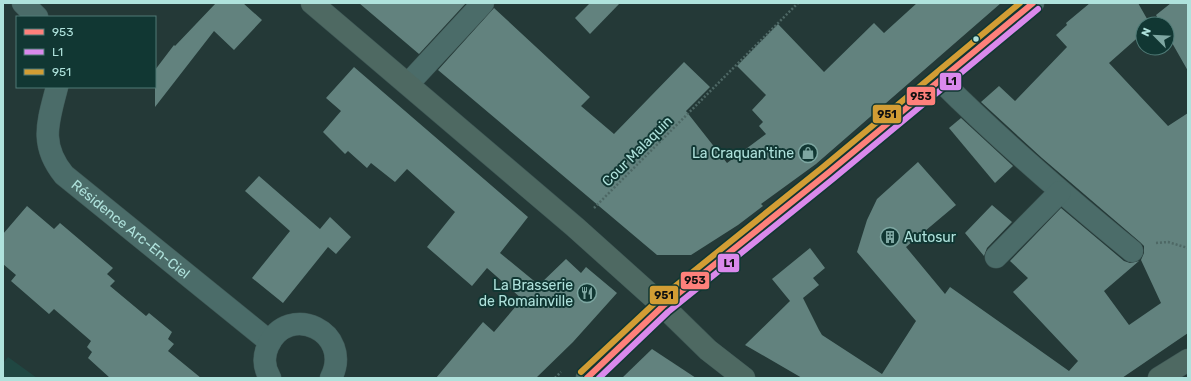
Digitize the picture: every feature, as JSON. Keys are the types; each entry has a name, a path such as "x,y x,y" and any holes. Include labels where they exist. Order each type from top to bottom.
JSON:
{"main road":[{"path":"312,3 575,227 663,306 708,350 744,378"},
{"path":"587,378 663,306"},
{"path":"1158,378 1188,360"}],"street":[{"path":"23,3 36,16"},
{"path":"408,84 483,3"},
{"path":"663,306 1034,3"},
{"path":"940,80 981,121 1060,192 1132,251"},
{"name":"Résidence Arc-En-Ciel","path":"56,88 49,118 47,139 52,157 64,175 270,342"},
{"path":"996,257 1060,192"},
{"path":"270,378 265,368 265,359 270,342 282,329 290,325 299,324 316,327 324,332 334,347 336,365 331,378"}],"path":[{"name":"Cour Malaquin","path":"575,227 798,3"},
{"path":"1132,251 1157,243 1168,242 1188,248"}],"shaded area":[{"path":"8,357 37,378 3,378 3,363"}],"building":[{"path":"216,3 243,3 262,20 234,50 214,31 155,107 156,69 174,45 175,46"},
{"path":"359,3 466,3 419,54"},
{"path":"590,3 620,3 590,34 575,18"},
{"path":"917,3 1001,3 816,164 761,204 763,206 738,225 691,255 657,255 438,70 494,8 590,97 581,106 614,134 684,62 710,87 686,111 727,163 766,134 759,126 763,122 752,110 766,95 737,66 778,24 824,72 874,23 884,33"},
{"path":"1090,3 1138,3 1145,16 1135,16 1135,40 1109,63 1168,126 1188,113 1188,333 1122,378 802,378 745,345 790,301 772,279 810,248 825,268 813,278 819,285 803,298 819,330 822,335 882,374 916,321 857,252 867,220 877,199 918,162 956,205 906,247 945,294 950,287 1069,371 1078,361 1013,292 1028,278 1010,261 1061,208 1124,261 1130,263 1139,261 1104,291 1129,325 1161,303 1141,260 1144,253 1144,246 1042,158 981,102 999,86 1015,101 1067,47 1056,35 1067,25 1066,23"},
{"path":"1171,3 1188,3 1188,71 1175,48 1175,16 1156,15"},
{"path":"354,67 528,217 500,253 539,285 566,259 581,273 586,267 617,293 573,342 536,378 436,378 483,322 494,332 522,299 487,268 472,286 427,247 455,212 407,169 395,182 371,163 367,168 348,151 345,154 323,132 341,111 326,98"},
{"path":"961,118 1013,166 995,183 949,128"},
{"path":"259,176 320,229 330,217 351,237 336,254 328,247 283,303 252,278 290,231 245,191"},
{"path":"992,205 1012,222 987,248 984,256 965,233"},
{"path":"27,206 54,229 60,223 113,268 107,274 115,281 110,286 146,316 149,313 172,332 168,339 174,344 168,351 201,378 110,378 88,358 92,352 87,347 91,341 54,309 49,314 11,281 16,275 3,264 3,234"},
{"path":"652,349 696,378 622,378"}],"transit line":[{"name":"951","path":"581,372 658,300 823,167 1020,3"},
{"name":"953","path":"587,378 663,306 828,173 1033,3"},
{"name":"L1","path":"599,378 668,312 833,179 1038,9"}],"place":[{"name":"La Craquan'tine","path":"808,153"},
{"name":"Autosur","path":"890,237"},
{"name":"La Brasserie de Romainville","path":"587,293"}]}
